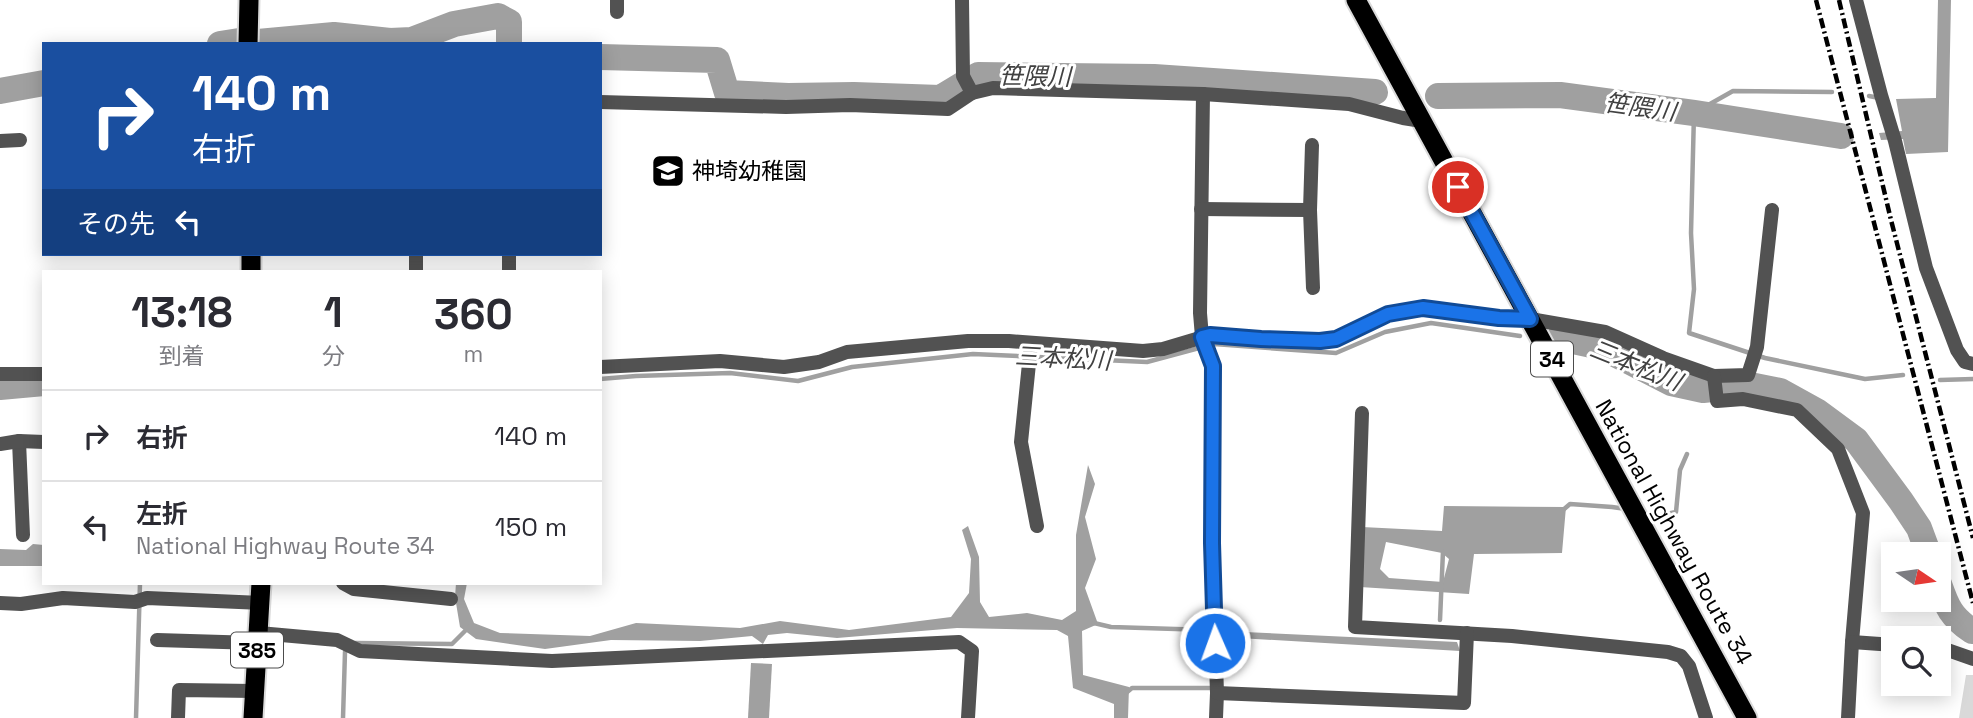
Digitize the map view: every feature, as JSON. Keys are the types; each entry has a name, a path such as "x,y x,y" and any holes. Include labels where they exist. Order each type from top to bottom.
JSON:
{"highway":[{"path":"248,42 249,0"},
{"name":"National Highway Route 34","path":"1356,0 1747,718"},
{"name":"385","path":"253,718 261,585"}],"street":[{"path":"962,0 963,76 972,93"},
{"path":"1856,0 1926,268 1956,350 1965,362 1973,363"},
{"path":"602,102 948,109 972,93 993,88 1203,94 1349,104 1422,121"},
{"path":"1203,94 1200,313 1202,337 1213,366 1212,543 1216,718"},
{"path":"0,141 20,140"},
{"path":"1311,145 1313,288"},
{"path":"1201,209 1310,210"},
{"path":"602,367 720,361 784,367 819,362 847,352 968,341 1009,341 1143,351 1163,349 1210,335 1320,341 1336,339 1388,314 1423,308 1499,318 1530,319 1605,332 1663,358 1714,376 1748,375 1755,355 1772,210"},
{"path":"1031,344 1021,442 1037,526"},
{"path":"0,373 42,374"},
{"path":"1714,376 1717,401 1743,399 1797,410 1838,449 1863,513 1848,718"},
{"path":"1362,413 1355,627 1467,633 1668,652 1681,656 1689,666 1706,718"},
{"path":"19,441 23,535"},
{"path":"0,444 42,442"},
{"path":"347,585 354,589 451,599"},
{"path":"0,603 21,604 63,598 260,603"},
{"path":"1217,693 1464,703 1467,633"},
{"path":"158,640 337,640 360,651 552,661 959,642 972,650 968,718"},
{"path":"1852,642 1881,644"},
{"path":"1951,651 1973,659"},
{"path":"178,718 179,690 254,691"}],"shaded area":[{"path":"1938,0 1951,0 1948,152 1906,154 1903,139 1881,140 1879,133 1902,131 1896,99 1936,98"},
{"path":"1088,465 1095,484 1085,517 1096,559 1085,588 1098,624 1082,631 1083,675 1129,687 1128,718 1114,718 1114,704 1073,688 1068,636 1057,630 957,628 837,638 787,633 768,635 763,644 752,636 700,641 611,640 545,649 476,639 460,627 455,597 456,585 467,585 464,599 474,623 500,633 590,636 636,623 740,628 780,621 849,630 951,617 969,593 971,559 962,530 968,526 979,557 980,602 989,617 1027,613 1062,620 1076,611 1076,535"},
{"path":"1444,506 1566,507 1562,553 1474,554 1469,594 1360,587 1362,527 1442,531","holes":["1386,542 1442,553 1449,559 1443,582 1389,578 1380,569"]},
{"path":"33,544 42,545 42,566 0,566 0,549 26,550"},
{"path":"1223,631 1457,642 1460,651 1222,637"},
{"path":"751,663 772,664 769,718 748,718"},
{"path":"1966,675 1973,675 1973,718 1959,718"}],"waterway":[{"name":"笹隈川","path":"258,42 334,35 390,41 412,40 454,24 498,16 509,22 509,42"},
{"name":"笹隈川","path":"233,42 239,41"},
{"name":"笹隈川","path":"602,57 717,60 727,93 788,96 940,98 978,75 1154,77 1375,92"},
{"name":"笹隈川","path":"0,91 42,83"},
{"path":"1832,92 1733,91 1694,113 1691,233 1694,289 1689,333 1765,358 1865,379 1903,375"},
{"name":"笹隈川","path":"1438,96 1560,95 1841,136"},
{"path":"1869,96 1879,98"},
{"name":"三本松川","path":"602,379 730,373 798,381 852,367 973,354 1147,362 1214,344 1336,353 1385,332 1431,323 1520,336"},
{"name":"三本松川","path":"1559,338 1601,347 1671,383 1703,390 1750,385 1780,391 1818,412 1856,440 1901,501 1919,528 1924,542"},
{"path":"1940,380 1973,379"},
{"name":"三本松川","path":"0,387 42,383"},
{"path":"1641,512 1657,516 1676,512 1680,470 1687,454"},
{"path":"1563,510 1570,504 1626,509"},
{"path":"1440,620 1443,551"},
{"path":"136,718 140,585"},
{"name":"三本松川","path":"1951,611 1972,631"},
{"path":"1094,623 1111,627 1208,630"},
{"path":"355,643 452,644 469,627"},
{"path":"343,718 345,652 349,647"},
{"path":"1126,693 1132,688 1211,688"}],"railway":[{"path":"1816,0 1973,603"},
{"path":"1839,0 1891,220 1973,538"}],"place":[{"name":"神埼幼稚園","path":"668,171"}],"route":[{"path":"1215,643 1212,543 1213,366 1202,337 1210,335 1320,341 1336,339 1388,314 1423,308 1499,318 1530,319 1458,187"}]}
